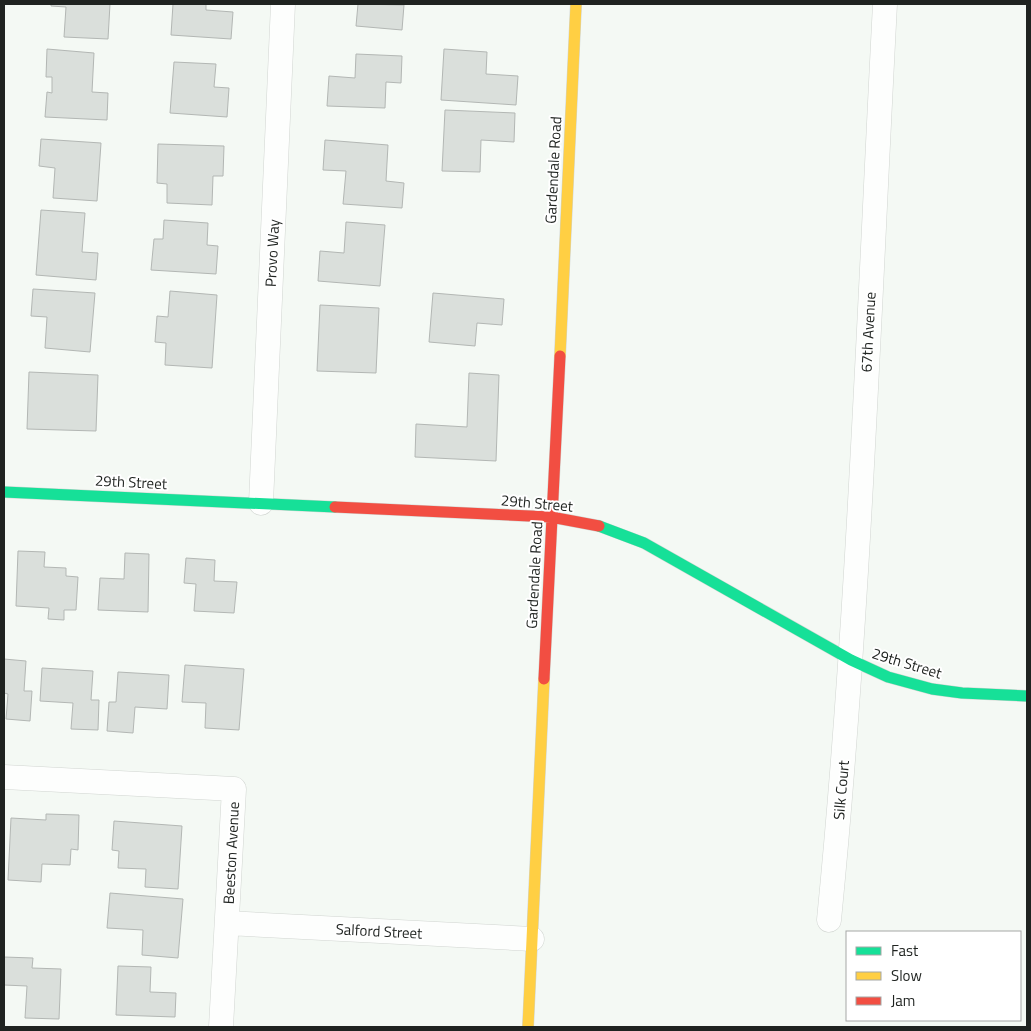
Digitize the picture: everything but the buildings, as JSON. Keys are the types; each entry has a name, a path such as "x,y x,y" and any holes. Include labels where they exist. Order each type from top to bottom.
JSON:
{"street":[{"name":"Provo Way","path":"261,503 283,4"},
{"name":"Gardendale Road","path":"528,1027 576,4"},
{"name":"67th Avenue","path":"851,660 884,4"},
{"name":"29th Street","path":"4,492 551,517 599,526 644,543 851,660 888,677 932,689 962,693 1027,696"},
{"name":"Silk Court","path":"829,920 851,660"},
{"name":"Beeston Avenue","path":"4,777 234,789 221,1027"},
{"name":"Salford Street","path":"227,923 532,939"}],"traffic: fast":[{"path":"4,492 335,507"},
{"path":"599,526 644,543 851,660 888,677 932,689 962,693 1027,696"}],"traffic: slow":[{"path":"560,356 576,4"},
{"path":"528,1027 544,679"}],"traffic: jam":[{"path":"544,679 560,356"},
{"path":"335,507 551,517 599,526"}]}
